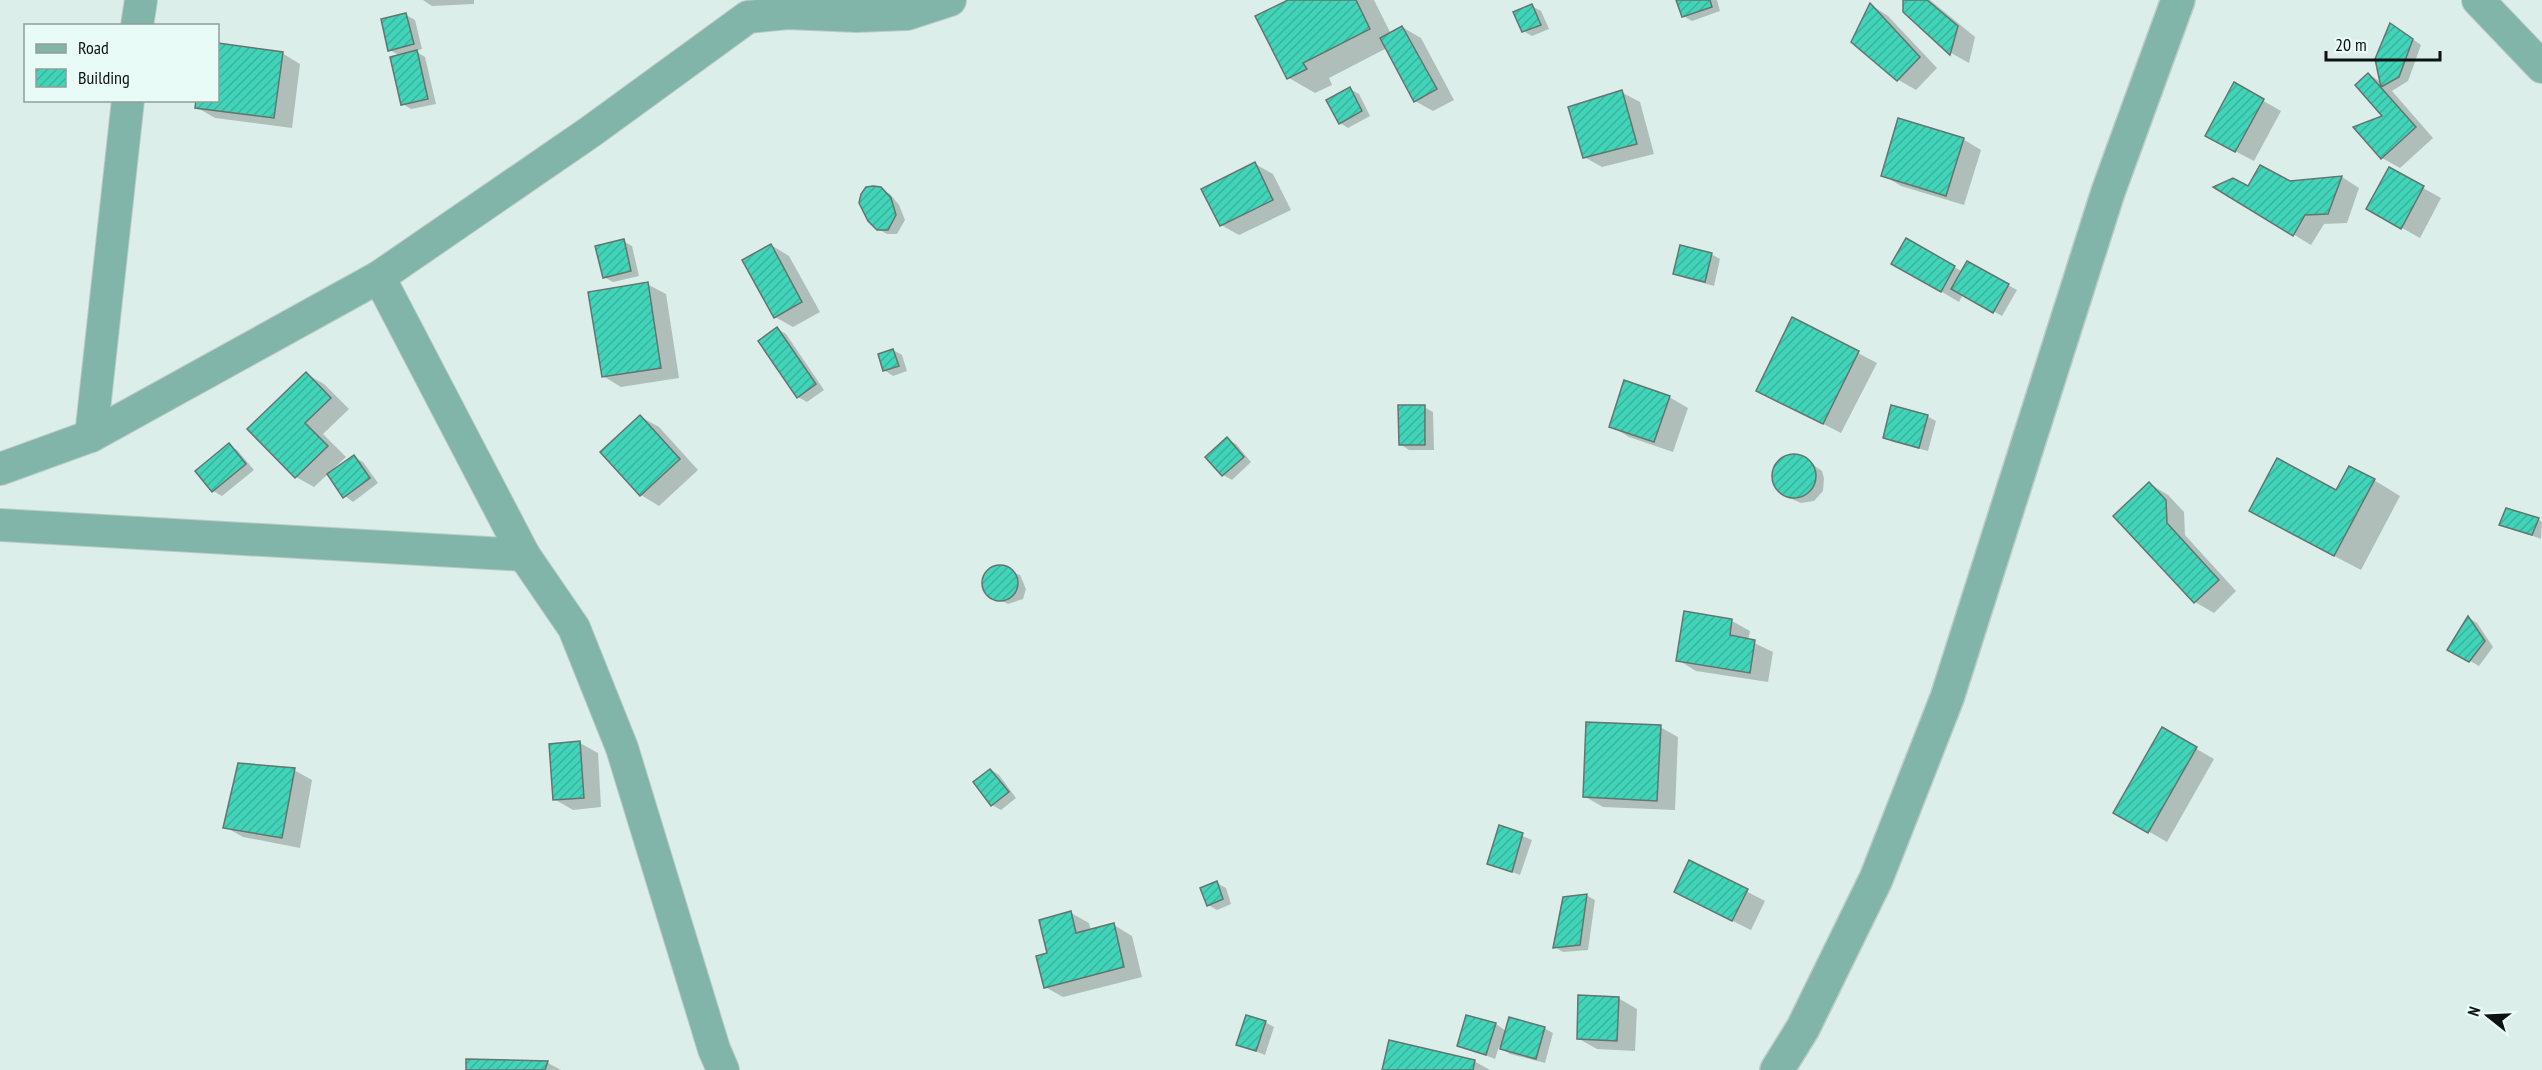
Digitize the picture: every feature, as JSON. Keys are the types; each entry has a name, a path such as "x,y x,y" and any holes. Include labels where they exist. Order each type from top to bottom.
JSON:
{"street":[{"path":"137,24 141,0"},
{"path":"0,469 91,436 379,277 590,132 748,17 787,13 858,16 907,14 951,0"},
{"path":"1777,1070 1803,1028 1876,879 1947,698 2108,192 2178,0"},
{"path":"2478,0 2542,67"},
{"path":"91,436 128,102"},
{"path":"379,277 524,555 574,628 622,748 714,1049 723,1070"},
{"path":"0,525 524,555"}],"building":[{"path":"1288,0 1356,0 1370,29 1303,63 1307,69 1287,79 1255,16"},
{"path":"1676,0 1710,0 1712,7 1682,17"},
{"path":"1903,0 1927,0 1958,26 1950,55 1903,12"},
{"path":"1870,3 1920,57 1897,81 1851,42"},
{"path":"1532,4 1541,25 1522,32 1513,12"},
{"path":"406,13 414,44 388,51 381,19"},
{"path":"2390,23 2413,39 2399,77 2381,87 2375,59"},
{"path":"1402,26 1437,89 1414,102 1380,38"},
{"path":"219,43 283,52 274,118 195,108 196,102 219,102"},
{"path":"417,50 428,99 401,105 390,57"},
{"path":"2368,73 2416,127 2381,159 2353,127 2382,116 2355,85"},
{"path":"2234,82 2264,99 2235,152 2205,136"},
{"path":"1350,87 1362,111 1339,124 1326,100"},
{"path":"1622,90 1637,144 1583,158 1568,107"},
{"path":"1898,118 1964,138 1946,196 1881,176"},
{"path":"1255,162 1273,200 1220,226 1201,189"},
{"path":"2260,165 2290,181 2342,176 2328,214 2305,215 2293,236 2213,187 2233,178 2248,186"},
{"path":"2389,167 2424,186 2401,229 2366,209"},
{"path":"866,187 881,187 891,198 896,215 888,230 877,230 868,221 859,203"},
{"path":"1906,238 1955,266 1941,292 1891,264"},
{"path":"624,239 631,271 603,278 595,246"},
{"path":"771,244 802,302 774,318 742,260"},
{"path":"1680,245 1712,253 1705,282 1673,274"},
{"path":"1967,261 2009,284 1993,313 1951,289"},
{"path":"648,282 661,368 602,377 588,292"},
{"path":"1792,317 1859,351 1823,424 1756,391"},
{"path":"777,327 816,384 797,398 758,341"},
{"path":"893,349 899,366 883,371 878,354"},
{"path":"306,372 331,398 305,423 328,446 295,478 247,429"},
{"path":"1624,380 1670,396 1654,442 1609,427"},
{"path":"1398,405 1425,405 1425,445 1399,445"},
{"path":"1891,405 1928,415 1919,448 1883,438"},
{"path":"640,415 680,459 640,496 600,452"},
{"path":"1227,437 1244,457 1222,476 1205,457"},
{"path":"229,443 246,464 212,492 195,471"},
{"path":"1794,454 1810,460 1816,476 1810,492 1794,498 1778,492 1772,476 1778,460"},
{"path":"354,455 370,478 343,498 327,474"},
{"path":"2277,458 2336,490 2349,466 2375,479 2334,556 2249,511"},
{"path":"2149,482 2166,500 2167,523 2219,580 2194,603 2113,516"},
{"path":"2506,508 2539,518 2532,535 2499,525"},
{"path":"1000,565 1012,571 1018,583 1012,595 1000,601 988,595 982,583 988,571"},
{"path":"1684,611 1732,619 1730,635 1755,640 1750,673 1676,661"},
{"path":"2468,616 2485,641 2469,662 2447,650"},
{"path":"1586,722 1661,725 1657,801 1583,797"},
{"path":"2162,727 2197,747 2148,833 2113,813"},
{"path":"580,741 584,798 553,800 549,744"},
{"path":"238,763 295,768 282,838 223,828"},
{"path":"990,769 1009,792 991,806 973,782"},
{"path":"1499,825 1523,833 1512,872 1487,864"},
{"path":"1689,860 1748,889 1732,921 1674,892"},
{"path":"1217,881 1223,899 1207,906 1200,888"},
{"path":"1587,894 1580,945 1553,948 1563,897"},
{"path":"1071,911 1076,933 1114,923 1124,967 1044,988 1036,956 1047,953 1039,920"},
{"path":"1578,995 1619,997 1617,1041 1577,1039"},
{"path":"1246,1015 1266,1021 1256,1051 1236,1045"},
{"path":"1466,1015 1496,1023 1486,1055 1457,1046"},
{"path":"1509,1017 1545,1027 1536,1059 1500,1049"},
{"path":"1389,1040 1475,1060 1473,1070 1382,1070"},
{"path":"466,1059 548,1061 545,1070 466,1070"}]}
